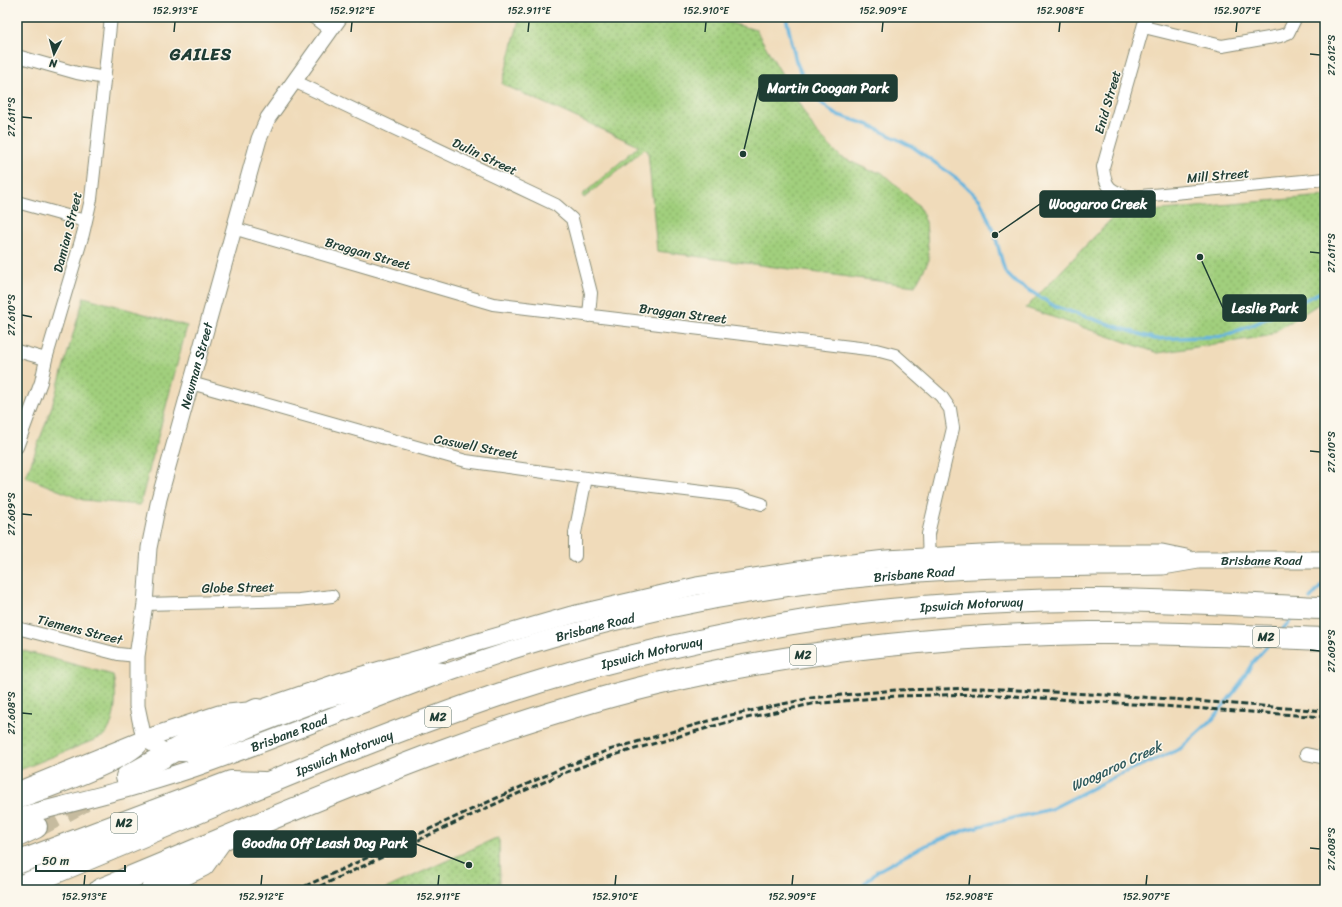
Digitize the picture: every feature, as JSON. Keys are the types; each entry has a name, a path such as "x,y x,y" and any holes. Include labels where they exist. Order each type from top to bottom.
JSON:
{"highway":[{"name":"Ipswich Motorway","path":"17,888 269,784 453,711 514,690 673,647 776,626 854,614 974,604 1081,600 1325,608"},
{"name":"M2","path":"221,840 443,749 500,729 606,698 699,675 807,655 918,641 1042,634 1207,634 1325,639"},
{"path":"127,777 168,753 257,710"},
{"name":"M2","path":"17,863 231,782 269,784"},
{"path":"100,890 221,840"},
{"path":"152,890 203,864 221,840"}],"main road":[{"name":"Brisbane Road","path":"17,791 144,740 219,714 257,710 339,682 572,615 632,600 760,575 863,562 1163,566 1198,560 1325,560"},
{"name":"Brisbane Road","path":"17,817 192,769 310,726 449,671 567,634 694,603 929,564"}],"street":[{"name":"Damian Street","path":"17,447 35,402 91,199 111,17"},
{"path":"313,17 330,30"},
{"name":"Newman Street","path":"144,740 137,706 137,656 145,604 149,548 157,506 233,228 259,139 268,118 340,17"},
{"path":"1145,22 1222,46 1280,36 1288,32 1296,17"},
{"name":"Enid Street","path":"1114,192 1104,182 1103,166 1145,22"},
{"path":"17,56 78,73 105,78"},
{"name":"Dulin Street","path":"294,81 556,205 572,220 591,293 589,316"},
{"name":"Mill Street","path":"1114,192 1131,197 1325,179"},
{"path":"17,202 85,221"},
{"name":"Braggan Street","path":"233,228 494,304 876,350 895,355 941,396 950,410 953,428 928,534 929,564"},
{"path":"17,351 46,359"},
{"name":"Caswell Street","path":"191,384 466,461 586,478 736,496 762,504"},
{"path":"575,556 575,534 586,478"},
{"name":"Globe Street","path":"145,604 299,600 332,596"},
{"name":"Tiemens Street","path":"17,628 118,654 137,656"},
{"path":"17,800 58,786 116,761 134,751 144,740 168,753 193,754 258,726 333,698 432,669 449,671"},
{"path":"1306,754 1325,758"}],"green space":[{"path":"520,17 574,17 586,20 592,17 708,17 756,30 815,131 841,157 871,171 881,172 919,206 926,222 929,260 915,286 657,251 648,151 644,149 584,198 582,195 639,146 502,84"},
{"path":"1325,196 1325,300 1268,336 1158,353 1026,308 1116,214"},
{"path":"84,297 187,326 140,505 83,500 26,477 52,406"},
{"path":"17,649 113,675 115,690 114,715 104,736 17,771"},
{"path":"499,838 500,890 383,890 494,839"}],"waterway":[{"name":"Woogaroo Creek","path":"786,17 796,61 810,94 835,114 869,125 913,147 959,180 980,200 995,235 1005,272 1014,281 1056,307 1155,339 1224,336 1255,324 1325,290"},
{"name":"Woogaroo Creek","path":"1310,599 1325,582"},
{"name":"Woogaroo Creek","path":"1283,629 1295,615"},
{"name":"Woogaroo Creek","path":"862,890 865,883 877,871 924,846 968,829 1051,809 1118,775 1180,749 1213,719 1238,687 1253,662 1268,645"}],"tunnel":[{"path":"36,827 86,800"}],"railway":[{"path":"297,890 562,768 609,750 726,716 811,698 896,690 983,688 1157,698 1325,711"},
{"path":"312,890 564,773 611,756 728,722 812,704 896,696 983,694 1325,717"}],"place":[{"name":"Martin Coogan Park","path":"743,154"},
{"name":"Woogaroo Creek","path":"995,235"},
{"name":"Leslie Park","path":"1200,257"},
{"name":"Goodna Off Leash Dog Park","path":"469,865"}],"district":[{"name":"GAILES","path":"201,54"}]}
